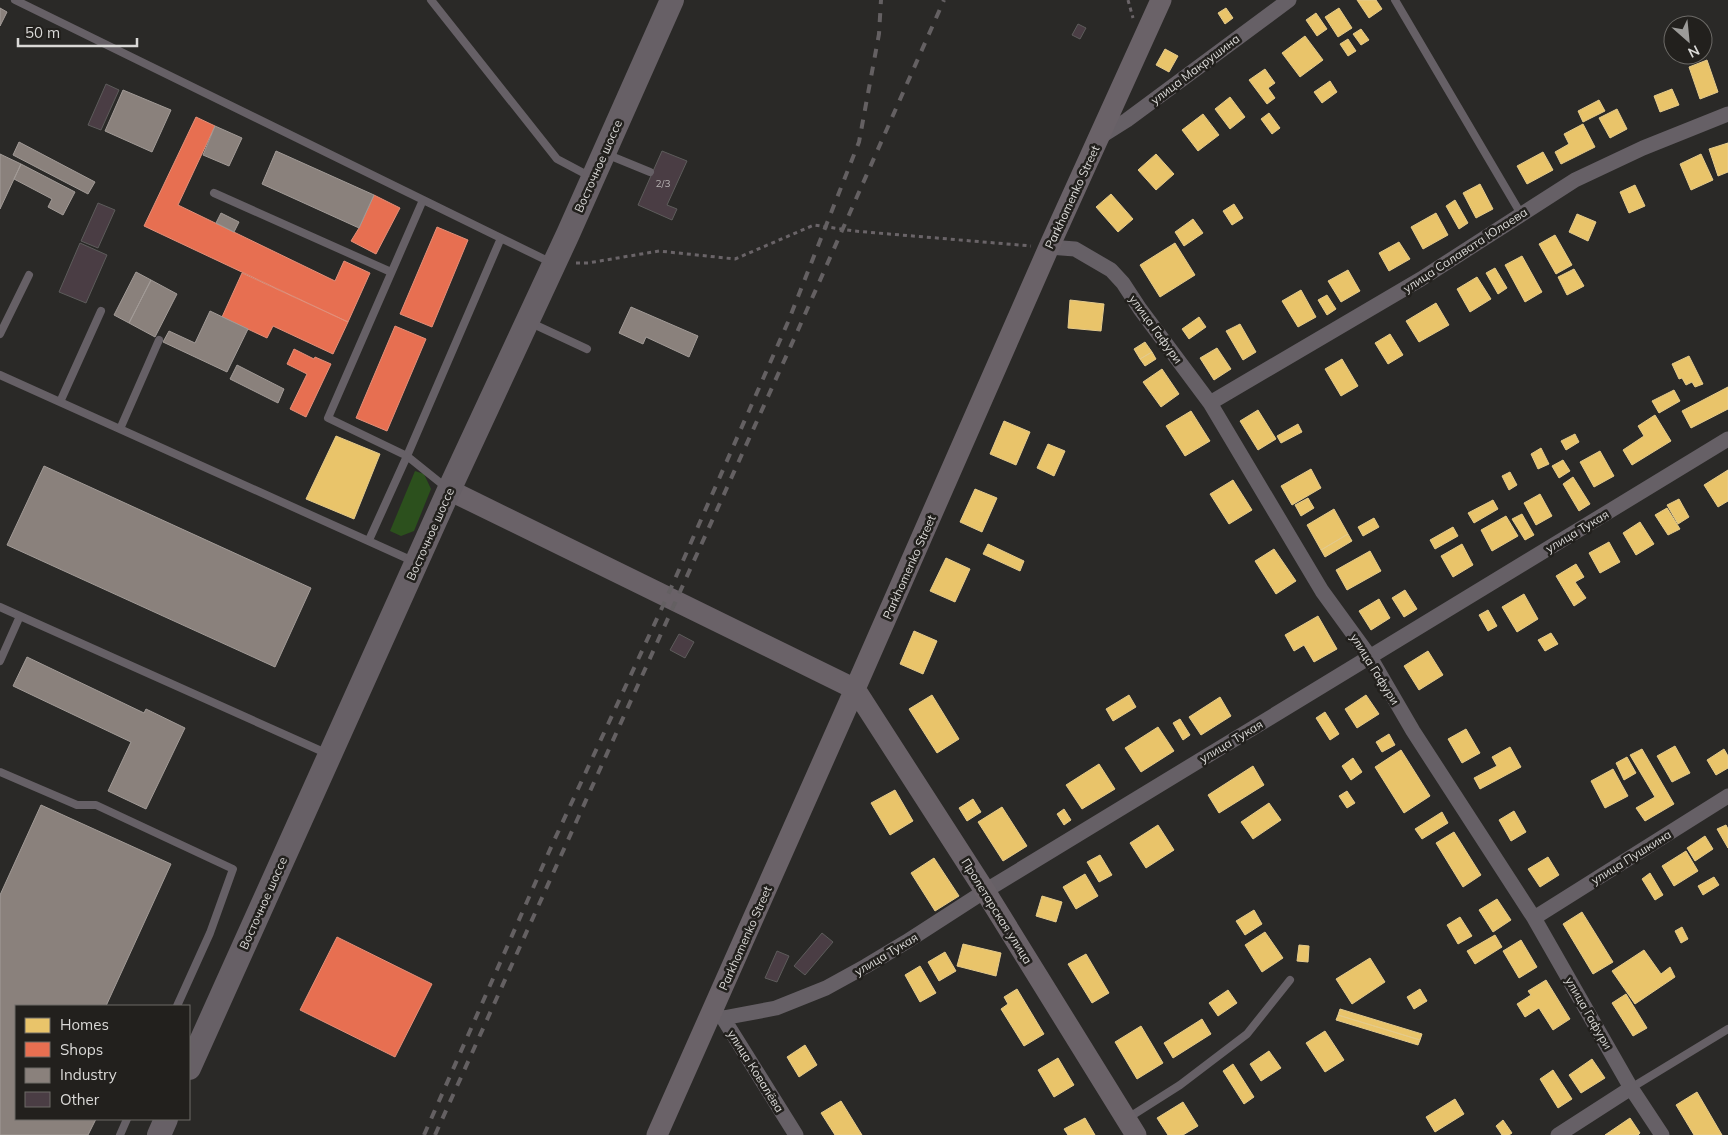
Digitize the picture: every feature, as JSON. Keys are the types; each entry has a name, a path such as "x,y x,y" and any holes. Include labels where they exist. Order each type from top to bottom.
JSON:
{"main road":[{"name":"Восточное шоссе","path":"190,1066 672,0"},
{"name":"Parkhomenko Street","path":"657,1135 717,1014 856,689 1049,247 1161,0"},
{"path":"449,490 856,689"},
{"name":"Пролетарская улица","path":"856,689 985,891 1131,1127"},
{"path":"159,1135 166,1120"}],"street":[{"name":"улица Макрушина","path":"1100,137 1127,120 1289,0"},
{"name":"улица Салавата Юлаева","path":"1210,403 1421,280 1575,180 1643,148 1728,114"},
{"name":"улица Гафури","path":"1049,247 1075,249 1111,270 1123,283 1210,403 1322,591 1370,657 1413,731 1534,918 1631,1088 1662,1135"},
{"name":"улица Тукая","path":"717,1014 776,1008 826,988 890,952 985,891 1728,439"},
{"name":"улица Пушкина","path":"1534,918 1728,796"},
{"name":"улица Ковалёва","path":"717,1014 796,1135"},
{"path":"1558,1135 1631,1088"}],"lane":[{"path":"14,0 554,264"},
{"path":"431,0 557,159 593,178"},
{"path":"1395,0 1521,214"},
{"path":"604,153 650,172"},
{"path":"214,193 391,272"},
{"path":"423,200 328,418 407,456 449,490"},
{"path":"369,540 501,238"},
{"path":"0,334 29,275"},
{"path":"60,402 101,311"},
{"path":"528,321 587,349"},
{"path":"120,429 159,340"},
{"path":"0,375 417,562"},
{"path":"0,607 330,755"},
{"path":"0,661 20,616"},
{"path":"0,772 77,805 96,805 233,869 210,933 178,1005"},
{"path":"1131,1127 1180,1085 1247,1034 1290,980"},
{"path":"1631,1088 1728,1029"},
{"path":"120,1135 127,1120"}],"path":[{"path":"554,264 588,263 658,252 735,258 814,225 854,231 1049,247"}],"green space":[{"path":"415,471 424,474 431,489 414,531 401,536 390,531"}],"building: Homes":[{"path":"1357,0 1376,0 1382,9 1369,18"},
{"path":"1226,8 1233,18 1225,24 1218,13"},
{"path":"1339,8 1352,28 1338,37 1325,17"},
{"path":"1316,13 1327,29 1317,36 1306,20"},
{"path":"1361,29 1369,40 1361,45 1353,34"},
{"path":"1305,36 1323,60 1300,77 1282,53"},
{"path":"1348,39 1356,51 1348,56 1340,44"},
{"path":"1165,49 1178,56 1169,72 1156,65"},
{"path":"1709,65 1718,92 1700,99 1689,67"},
{"path":"1265,69 1275,83 1268,88 1275,98 1267,104 1249,80"},
{"path":"1330,81 1337,92 1322,103 1314,92"},
{"path":"1672,89 1679,105 1660,112 1654,96"},
{"path":"1230,97 1245,117 1230,129 1215,109"},
{"path":"1599,100 1605,111 1583,122 1578,111"},
{"path":"1617,109 1627,129 1610,138 1599,118"},
{"path":"1269,113 1280,128 1272,134 1261,119"},
{"path":"1203,114 1219,135 1198,151 1182,130"},
{"path":"1583,124 1595,147 1561,164 1555,152 1569,144 1564,134"},
{"path":"1728,143 1728,172 1718,176 1709,149"},
{"path":"1543,152 1553,170 1527,184 1517,166"},
{"path":"1156,154 1174,174 1156,190 1138,170"},
{"path":"1701,154 1713,180 1691,190 1680,164"},
{"path":"1480,184 1493,209 1476,218 1463,193"},
{"path":"1635,185 1645,206 1629,213 1620,192"},
{"path":"1111,194 1133,219 1118,232 1096,207"},
{"path":"1455,200 1468,223 1459,229 1446,206"},
{"path":"1234,204 1243,218 1232,225 1223,211"},
{"path":"1436,213 1448,235 1423,249 1411,227"},
{"path":"1577,214 1596,222 1588,241 1569,232"},
{"path":"1193,219 1203,233 1184,246 1175,232"},
{"path":"1555,235 1572,265 1556,274 1539,244"},
{"path":"1399,242 1410,259 1389,271 1379,253"},
{"path":"1175,243 1195,275 1160,297 1140,265"},
{"path":"1522,256 1542,292 1525,302 1505,265"},
{"path":"1495,268 1507,288 1498,294 1486,273"},
{"path":"1574,269 1584,286 1567,295 1558,277"},
{"path":"1348,270 1360,291 1341,302 1328,281"},
{"path":"1477,277 1491,299 1470,312 1457,289"},
{"path":"1301,290 1316,317 1298,327 1282,301"},
{"path":"1327,295 1336,309 1327,315 1318,300"},
{"path":"1070,300 1104,304 1101,331 1068,328"},
{"path":"1436,303 1449,325 1419,342 1406,321"},
{"path":"1199,317 1206,327 1189,339 1182,329"},
{"path":"1240,324 1256,352 1243,360 1226,331"},
{"path":"1390,334 1403,355 1388,364 1375,343"},
{"path":"1145,342 1152,352 1140,359 1134,349"},
{"path":"1217,348 1231,369 1214,380 1200,358"},
{"path":"1152,352 1156,359 1145,366 1140,359"},
{"path":"1689,356 1703,384 1695,387 1692,382 1686,385 1682,378 1679,379 1672,364"},
{"path":"1342,359 1358,386 1341,396 1325,369"},
{"path":"1162,369 1179,394 1161,407 1143,382"},
{"path":"1728,387 1728,409 1691,428 1682,411"},
{"path":"1674,390 1680,401 1659,413 1652,401"},
{"path":"1258,410 1276,439 1258,450 1240,421"},
{"path":"1191,411 1210,441 1185,456 1166,426"},
{"path":"1655,415 1671,441 1632,465 1623,450 1644,436 1638,426"},
{"path":"1004,421 1030,432 1016,465 990,454"},
{"path":"1298,424 1302,432 1281,443 1277,436"},
{"path":"1575,434 1579,442 1566,450 1561,441"},
{"path":"336,436 380,454 354,519 306,499"},
{"path":"1048,444 1065,451 1054,476 1037,468"},
{"path":"1541,448 1549,464 1538,469 1531,454"},
{"path":"1600,451 1614,476 1594,487 1580,462"},
{"path":"1563,460 1570,471 1559,478 1552,466"},
{"path":"1311,469 1321,488 1292,505 1281,486"},
{"path":"1728,470 1728,501 1718,507 1704,485"},
{"path":"1510,472 1517,485 1509,490 1502,476"},
{"path":"1573,477 1590,504 1579,511 1563,484"},
{"path":"1233,480 1252,510 1229,524 1210,494"},
{"path":"975,489 997,498 982,532 960,522"},
{"path":"1540,494 1552,516 1536,525 1524,503"},
{"path":"1308,498 1314,508 1301,516 1295,505"},
{"path":"1679,499 1689,517 1678,524 1667,505"},
{"path":"1493,500 1498,509 1474,523 1468,513"},
{"path":"1667,508 1680,529 1668,535 1655,515"},
{"path":"1334,509 1348,534 1321,550 1307,525"},
{"path":"1522,514 1534,535 1525,540 1512,519"},
{"path":"1506,516 1518,536 1492,551 1481,530"},
{"path":"1374,518 1379,527 1363,536 1358,527"},
{"path":"1640,522 1654,544 1636,555 1623,533"},
{"path":"1453,527 1458,536 1435,549 1430,540"},
{"path":"1348,534 1352,541 1325,557 1321,550"},
{"path":"1609,542 1620,562 1600,573 1589,553"},
{"path":"988,544 1024,561 1020,571 983,554"},
{"path":"1462,544 1473,565 1453,577 1441,556"},
{"path":"1274,549 1296,581 1276,594 1255,561"},
{"path":"1370,551 1381,571 1347,590 1336,570"},
{"path":"946,558 970,569 955,602 930,591"},
{"path":"1576,564 1584,577 1575,582 1586,598 1574,606 1556,576"},
{"path":"1405,590 1417,609 1404,617 1392,598"},
{"path":"1524,594 1538,619 1517,632 1502,607"},
{"path":"1379,599 1390,618 1371,630 1359,611"},
{"path":"1488,610 1497,626 1488,631 1479,615"},
{"path":"1318,616 1337,649 1314,662 1304,645 1294,651 1285,635"},
{"path":"914,631 937,641 923,674 900,664"},
{"path":"1551,633 1558,644 1545,651 1538,640"},
{"path":"1428,651 1443,675 1419,690 1404,666"},
{"path":"932,695 959,739 937,753 909,709"},
{"path":"1129,695 1136,707 1113,721 1106,709"},
{"path":"1366,695 1379,714 1357,728 1345,709"},
{"path":"1220,697 1231,716 1201,735 1189,717"},
{"path":"1325,712 1339,734 1330,740 1316,718"},
{"path":"1180,719 1190,735 1183,740 1173,723"},
{"path":"1158,727 1174,751 1141,772 1125,748"},
{"path":"1466,729 1480,753 1462,763 1448,739"},
{"path":"1389,734 1395,745 1382,752 1376,742"},
{"path":"1675,746 1690,773 1672,782 1657,756"},
{"path":"1510,747 1521,767 1480,789 1474,778 1497,766 1492,757"},
{"path":"1642,749 1674,804 1645,821 1636,808 1655,797 1630,755"},
{"path":"1724,749 1728,756 1728,768 1716,775 1707,760"},
{"path":"1401,750 1430,796 1404,813 1375,767"},
{"path":"1627,757 1636,773 1624,780 1616,763"},
{"path":"1353,758 1362,772 1351,780 1342,766"},
{"path":"1099,764 1115,789 1082,809 1066,785"},
{"path":"1253,766 1264,785 1219,813 1208,795"},
{"path":"1613,769 1628,796 1605,808 1591,781"},
{"path":"895,790 913,821 890,835 871,803"},
{"path":"1347,791 1355,803 1347,808 1339,796"},
{"path":"973,799 981,812 967,821 959,808"},
{"path":"1269,803 1281,820 1253,839 1241,822"},
{"path":"1002,807 1027,846 1003,861 978,822"},
{"path":"1064,809 1071,820 1064,825 1057,814"},
{"path":"1514,811 1526,832 1511,841 1499,820"},
{"path":"1442,812 1448,823 1422,839 1415,829"},
{"path":"1158,825 1174,850 1146,868 1130,843"},
{"path":"1726,825 1728,829 1728,848 1717,829"},
{"path":"1454,832 1481,875 1463,887 1436,843"},
{"path":"1705,836 1713,849 1695,861 1687,848"},
{"path":"1686,851 1698,871 1674,886 1662,866"},
{"path":"1100,855 1112,875 1099,882 1087,862"},
{"path":"1548,857 1559,875 1540,887 1528,869"},
{"path":"934,858 959,896 935,911 911,873"},
{"path":"1650,873 1663,895 1655,900 1642,879"},
{"path":"1085,874 1098,896 1076,909 1063,887"},
{"path":"1714,877 1719,885 1703,895 1698,886"},
{"path":"1042,896 1062,902 1056,922 1036,916"},
{"path":"1497,899 1511,920 1493,932 1479,910"},
{"path":"1254,910 1262,924 1245,935 1236,921"},
{"path":"1582,912 1613,962 1593,974 1563,924"},
{"path":"1460,917 1472,936 1458,944 1447,925"},
{"path":"1682,927 1688,939 1681,943 1675,931"},
{"path":"1265,932 1283,958 1262,972 1245,945"},
{"path":"1495,935 1502,947 1475,964 1467,951"},
{"path":"1521,940 1537,967 1519,978 1503,951"},
{"path":"963,944 1001,953 996,976 957,966"},
{"path":"1299,945 1309,946 1308,962 1297,961"},
{"path":"1644,950 1661,974 1670,967 1675,977 1635,1004 1612,971"},
{"path":"945,952 956,971 939,981 928,962"},
{"path":"1086,954 1109,993 1092,1003 1068,964"},
{"path":"1370,958 1385,982 1352,1004 1336,979"},
{"path":"920,966 936,993 920,1002 905,975"},
{"path":"1546,980 1570,1019 1553,1030 1539,1008 1525,1017 1517,1004 1531,995 1528,991"},
{"path":"1017,989 1044,1034 1024,1046 1001,1009 1008,1004 1004,997"},
{"path":"1420,989 1427,1001 1414,1009 1407,997"},
{"path":"1228,990 1237,1003 1218,1016 1209,1003"},
{"path":"1626,994 1647,1028 1633,1036 1612,1003"},
{"path":"1340,1009 1422,1034 1420,1040 1338,1015"},
{"path":"1338,1015 1420,1040 1418,1045 1336,1020"},
{"path":"1202,1019 1211,1034 1173,1058 1164,1043"},
{"path":"1141,1026 1163,1063 1137,1079 1115,1042"},
{"path":"1325,1031 1344,1060 1325,1072 1306,1043"},
{"path":"805,1045 817,1065 799,1077 787,1057"},
{"path":"1269,1051 1281,1068 1261,1081 1250,1064"},
{"path":"1058,1058 1074,1085 1054,1097 1038,1070"},
{"path":"1592,1059 1605,1078 1581,1093 1569,1075"},
{"path":"1233,1064 1254,1097 1244,1104 1223,1071"},
{"path":"1553,1070 1572,1099 1558,1108 1540,1079"},
{"path":"1697,1092 1722,1135 1694,1135 1676,1105"},
{"path":"1455,1099 1464,1114 1435,1132 1426,1117"},
{"path":"841,1101 862,1135 835,1135 821,1113"},
{"path":"1183,1102 1198,1126 1183,1135 1168,1135 1157,1118"},
{"path":"1085,1118 1095,1135 1068,1135 1064,1129"},
{"path":"1630,1118 1640,1133 1638,1135 1605,1135"},
{"path":"1503,1120 1512,1133 1509,1135 1502,1135 1496,1126"}],"building: Shops":[{"path":"196,117 215,126 178,205 335,281 344,261 370,273 348,322 144,226"},
{"path":"374,195 400,208 376,254 351,241"},
{"path":"437,227 468,240 432,327 400,314"},
{"path":"242,273 348,322 333,354 273,326 267,338 222,317"},
{"path":"395,326 426,339 387,431 356,418"},
{"path":"294,349 314,359 315,357 331,364 306,417 290,409 307,374 287,364"},
{"path":"337,937 432,984 395,1057 300,1010"}],"building: Industry":[{"path":"0,8 7,12 0,26"},
{"path":"123,90 171,110 152,152 105,131"},
{"path":"215,126 242,138 229,166 203,155"},
{"path":"19,142 95,182 88,194 13,155"},
{"path":"276,151 374,195 359,228 262,184"},
{"path":"0,154 21,164 0,209"},
{"path":"21,164 75,192 63,215 48,207 52,199 14,179"},
{"path":"221,213 239,222 234,232 216,223"},
{"path":"136,272 151,280 129,323 114,315"},
{"path":"151,280 177,294 155,337 129,323"},
{"path":"631,307 698,336 689,357 646,337 643,344 619,333"},
{"path":"210,311 248,329 227,372 163,342 169,331 195,343"},
{"path":"237,365 284,389 278,403 230,379"},
{"path":"44,466 311,588 275,667 7,545"},
{"path":"27,657 144,713 146,709 185,728 146,809 108,791 131,742 13,686"},
{"path":"41,805 171,864 106,1005 15,1005 15,1120 96,1120 88,1135 0,1135 0,895"}],"building: Other":[{"path":"1078,24 1086,28 1080,39 1072,35"},
{"path":"106,84 119,90 101,130 88,125"},
{"path":"662,151 687,161 667,205 677,209 672,220 638,205"},
{"path":"98,203 115,210 98,248 81,241"},
{"path":"80,243 107,255 86,303 59,292"},
{"path":"679,634 694,642 685,658 670,650"},
{"path":"822,933 833,942 805,975 794,966"},
{"path":"777,951 789,956 777,982 765,978"}],"railway":[{"path":"424,1135 552,845 667,597 788,322 859,142 879,34 881,0"},
{"path":"435,1135 798,330 944,0"}]}
